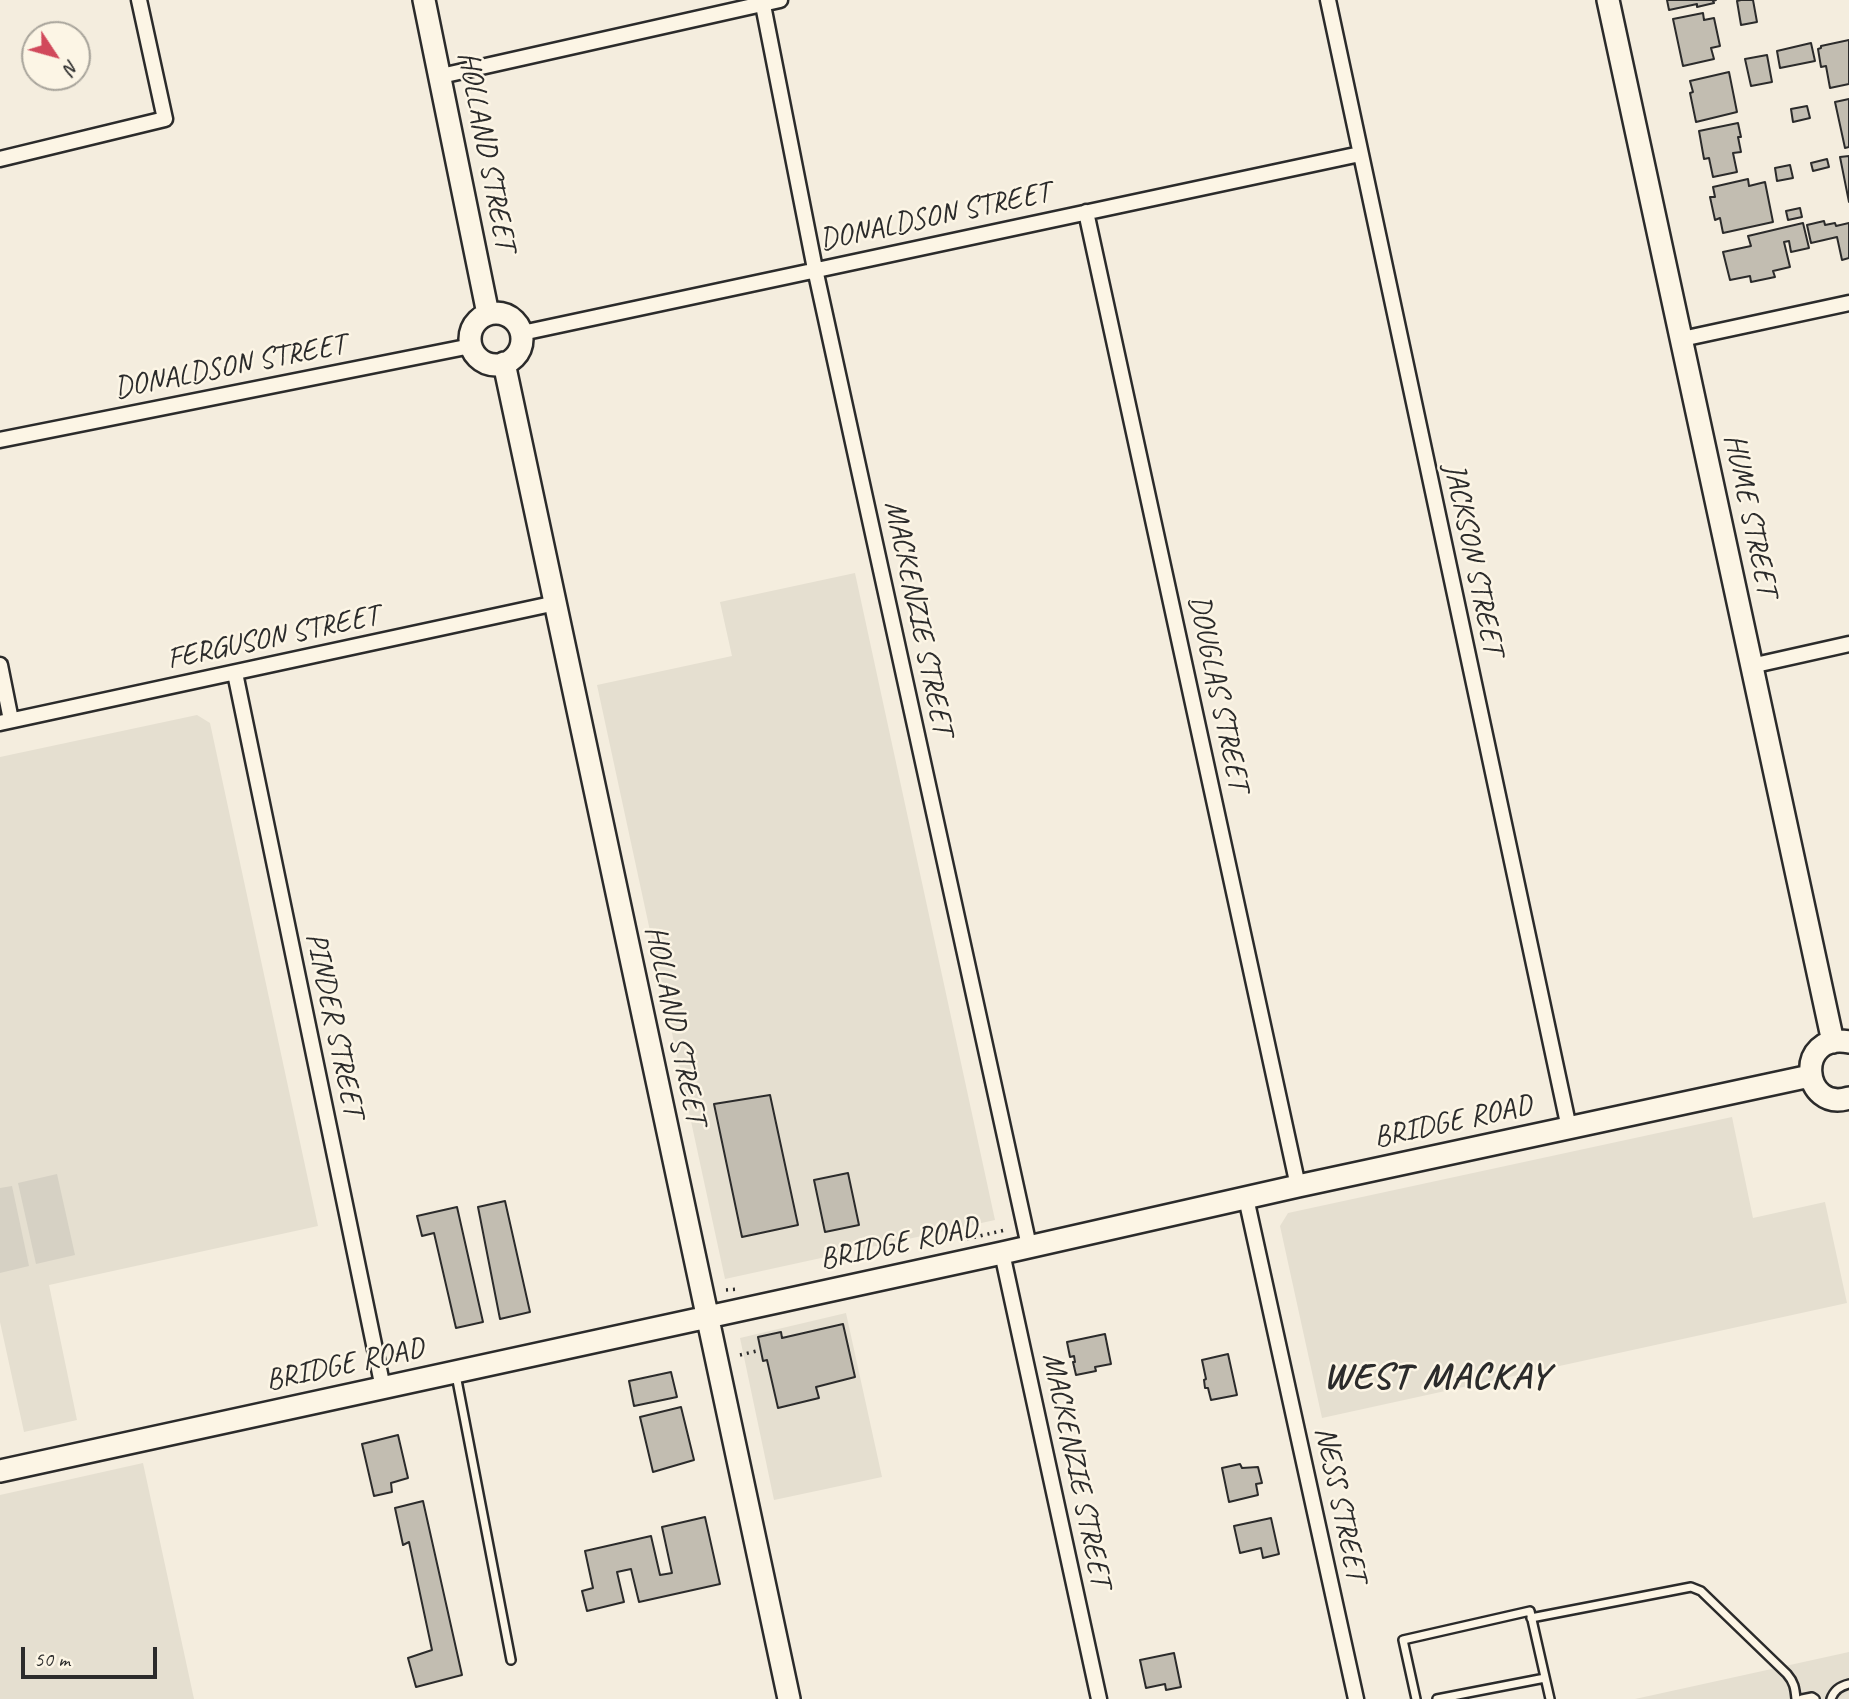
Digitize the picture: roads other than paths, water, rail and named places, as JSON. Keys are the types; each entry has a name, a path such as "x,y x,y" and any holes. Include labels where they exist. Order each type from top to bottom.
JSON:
{"street":[{"path":"0,159 165,119 139,0"},
{"name":"HOLLAND STREET","path":"424,0 488,314"},
{"path":"441,76 780,0"},
{"name":"JACKSON STREET","path":"1328,0 1569,1128"},
{"name":"HUME STREET","path":"1608,0 1751,666 1841,1042"},
{"name":"MACKENZIE STREET","path":"762,2 815,270 1029,1246"},
{"name":"DONALDSON STREET","path":"522,333 1360,154"},
{"name":"DOUGLAS STREET","path":"1086,212 1298,1186"},
{"path":"1682,339 1849,303"},
{"path":"503,313 511,317 522,333 518,353 504,363 489,364 481,360 471,346 472,327 488,314 503,313"},
{"name":"DONALDSON STREET","path":"0,440 471,346"},
{"name":"HOLLAND STREET","path":"504,363 789,1699"},
{"name":"FERGUSON STREET","path":"6,721 556,603"},
{"path":"1751,666 1849,644"},
{"path":"0,665 6,721"},
{"name":"PINDER STREET","path":"235,673 383,1388"},
{"path":"1841,1042 1820,1048 1813,1056 1810,1076 1819,1092 1827,1097 1836,1100 1849,1099"},
{"name":"BRIDGE ROAD","path":"0,1471 1810,1076"},
{"name":"NESS STREET","path":"1246,1198 1356,1699"},
{"name":"MACKENZIE STREET","path":"1002,1253 1099,1699"}],"lane":[{"path":"456,1372 511,1660"},
{"path":"1531,1618 1691,1587 1701,1591 1787,1674 1795,1687 1796,1699"},
{"path":"1416,1699 1403,1640 1530,1611 1550,1699"},
{"path":"1437,1699 1545,1678"},
{"path":"1831,1699 1841,1686 1849,1684"},
{"path":"1802,1699 1815,1699"}],"district":[{"name":"WEST MACKAY","path":"1437,1378"}]}
